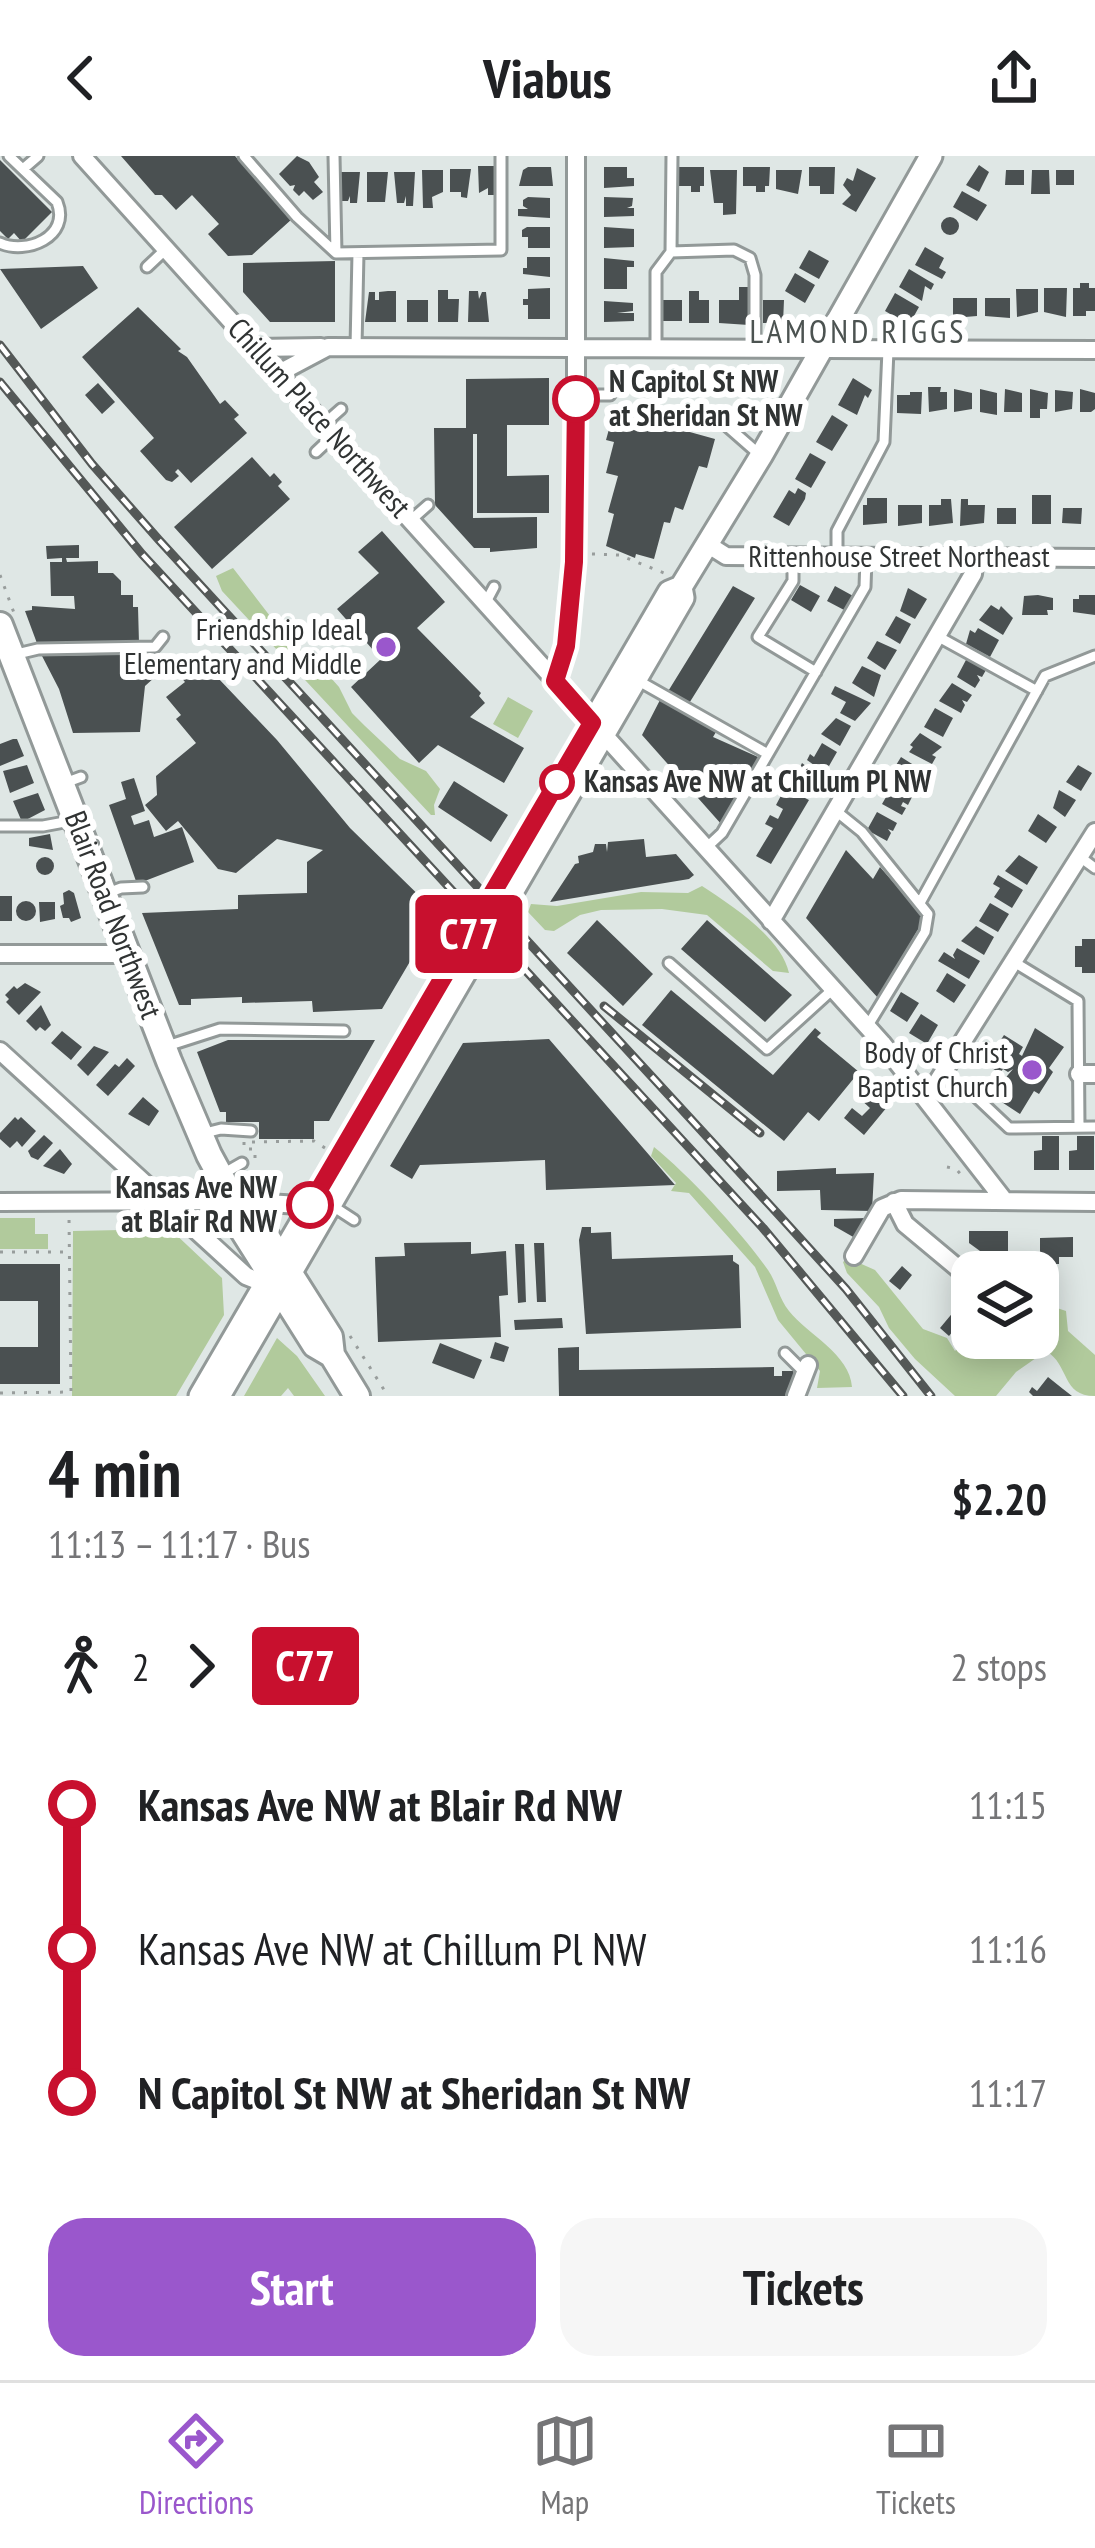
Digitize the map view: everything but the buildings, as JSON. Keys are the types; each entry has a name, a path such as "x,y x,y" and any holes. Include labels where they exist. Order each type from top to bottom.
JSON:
{"main road":[{"name":"Blair Road Northwest","path":"0,625 12,656 13,685 72,781 76,820 200,1134 231,1170 234,1201 249,1209 277,1276 315,1345 332,1355 357,1396"}],"street":[{"name":"Chillum Place Northwest","path":"82,156 166,249 187,281 265,363 290,399 329,429 481,599 516,650 555,681 657,807 706,848 867,1028 1004,1200"},
{"path":"555,681 586,560 576,395 576,156"},
{"path":"200,1396 323,1206 355,1177 497,922 573,803 598,730 669,582 707,544 931,156"},
{"path":"265,363 328,347"},
{"path":"265,363 328,347 1095,350"},
{"name":"Rittenhouse Street Northeast","path":"707,544 726,556 1095,558"},
{"path":"771,921 973,574 975,558"},
{"path":"323,1206 321,1175 598,730 636,680 683,598 669,582"},
{"path":"927,1098 1014,962 1087,862 1095,832"},
{"path":"0,954 130,954"},
{"path":"0,1051 246,1276 277,1276"},
{"path":"854,1256 882,1208 894,1202 935,1198 1095,1202"},
{"path":"0,1202 234,1201 323,1206"},
{"path":"894,1202 905,1224 951,1262"},
{"path":"219,1396 277,1276"},
{"path":"796,1396 807,1369"}],"lane":[{"path":"0,243 23,250 39,245 60,223 57,202 9,156"},
{"path":"23,169 38,156"},
{"path":"244,156 336,253 501,250 501,156"},
{"path":"334,156 336,253"},
{"path":"656,349 656,272 671,252 672,156"},
{"path":"147,267 166,249"},
{"path":"484,250 484,267"},
{"path":"671,252 734,250 750,258 755,350"},
{"path":"356,347 358,253"},
{"path":"837,558 837,531 884,442 888,350"},
{"path":"576,395 610,395"},
{"path":"316,452 340,409"},
{"path":"719,419 760,456"},
{"path":"410,520 428,506"},
{"path":"793,558 793,581 758,637 815,672"},
{"path":"706,848 722,833 865,587 866,558"},
{"path":"937,636 1037,692"},
{"path":"12,656 37,649 155,646 163,638"},
{"path":"920,901 1045,676 1095,656"},
{"path":"636,680 768,754"},
{"path":"836,811 862,832 928,914 925,932 867,1028"},
{"path":"0,826 76,820"},
{"path":"105,895 143,887"},
{"path":"1014,962 1078,1001 1087,1074 1078,1127"},
{"path":"669,964 767,1049 832,990"},
{"path":"164,1047 220,1028 344,1031"},
{"path":"972,1094 1009,1128 1095,1127"},
{"path":"200,1134 220,1129 251,1131"},
{"path":"323,1206 354,1220"},
{"path":"785,1353 807,1369"}],"path":[{"path":"586,560 619,555 669,582"},
{"path":"237,1142 314,1142 330,1151"},
{"path":"244,1142 244,1149 255,1149 255,1158"},
{"path":"947,1167 956,1168 962,1177 967,1174"},
{"path":"0,1393 71,1392 69,1215"},
{"path":"0,1252 70,1252"}],"green space":[{"path":"233,568 290,642 339,687 352,713 400,759 426,771 440,789 435,815 222,591 216,576"},
{"path":"508,697 533,711 518,738 493,724"},
{"path":"702,886 766,935 789,973 773,971 707,915 662,909 601,910 580,915 554,931 545,930 528,912 531,904 557,906 641,892 688,893"},
{"path":"654,1147 744,1239 768,1270 789,1311 844,1364 852,1387 817,1388 820,1371 778,1320 755,1267 689,1193 671,1191 676,1183 651,1156"},
{"path":"0,1218 35,1218 35,1234 48,1234 48,1249 0,1249"},
{"path":"170,1229 222,1278 224,1315 176,1396 72,1396 73,1231"},
{"path":"848,1258 875,1270 923,1329 947,1338 951,1359 1035,1359 996,1396 955,1396 889,1328 879,1307 847,1273 843,1262"},
{"path":"1059,1309 1066,1311 1068,1331 1095,1355 1095,1396 1076,1391 1059,1364"},
{"path":"277,1338 297,1356 325,1396 294,1396 288,1388 281,1396 244,1396"}],"railway":[{"path":"0,345 92,464 159,540 846,1289 931,1396"},
{"path":"0,382 142,554 763,1228 903,1396"},
{"path":"604,1006 760,1133"}],"bus line":[{"name":"C77","path":"310,1205 592,723 555,681 566,646 574,562 576,399"}],"place":[{"name":"N Capitol St NW at Sheridan St NW","path":"576,399"},
{"name":"Friendship Ideal Elementary and Middle","path":"386,647"},
{"name":"Kansas Ave NW at Chillum Pl NW","path":"557,782"},
{"name":"Body of Christ Baptist Church","path":"1032,1070"},
{"name":"Kansas Ave NW at Blair Rd NW","path":"310,1205"}],"district":[{"name":"LAMOND RIGGS","path":"858,331"}]}
